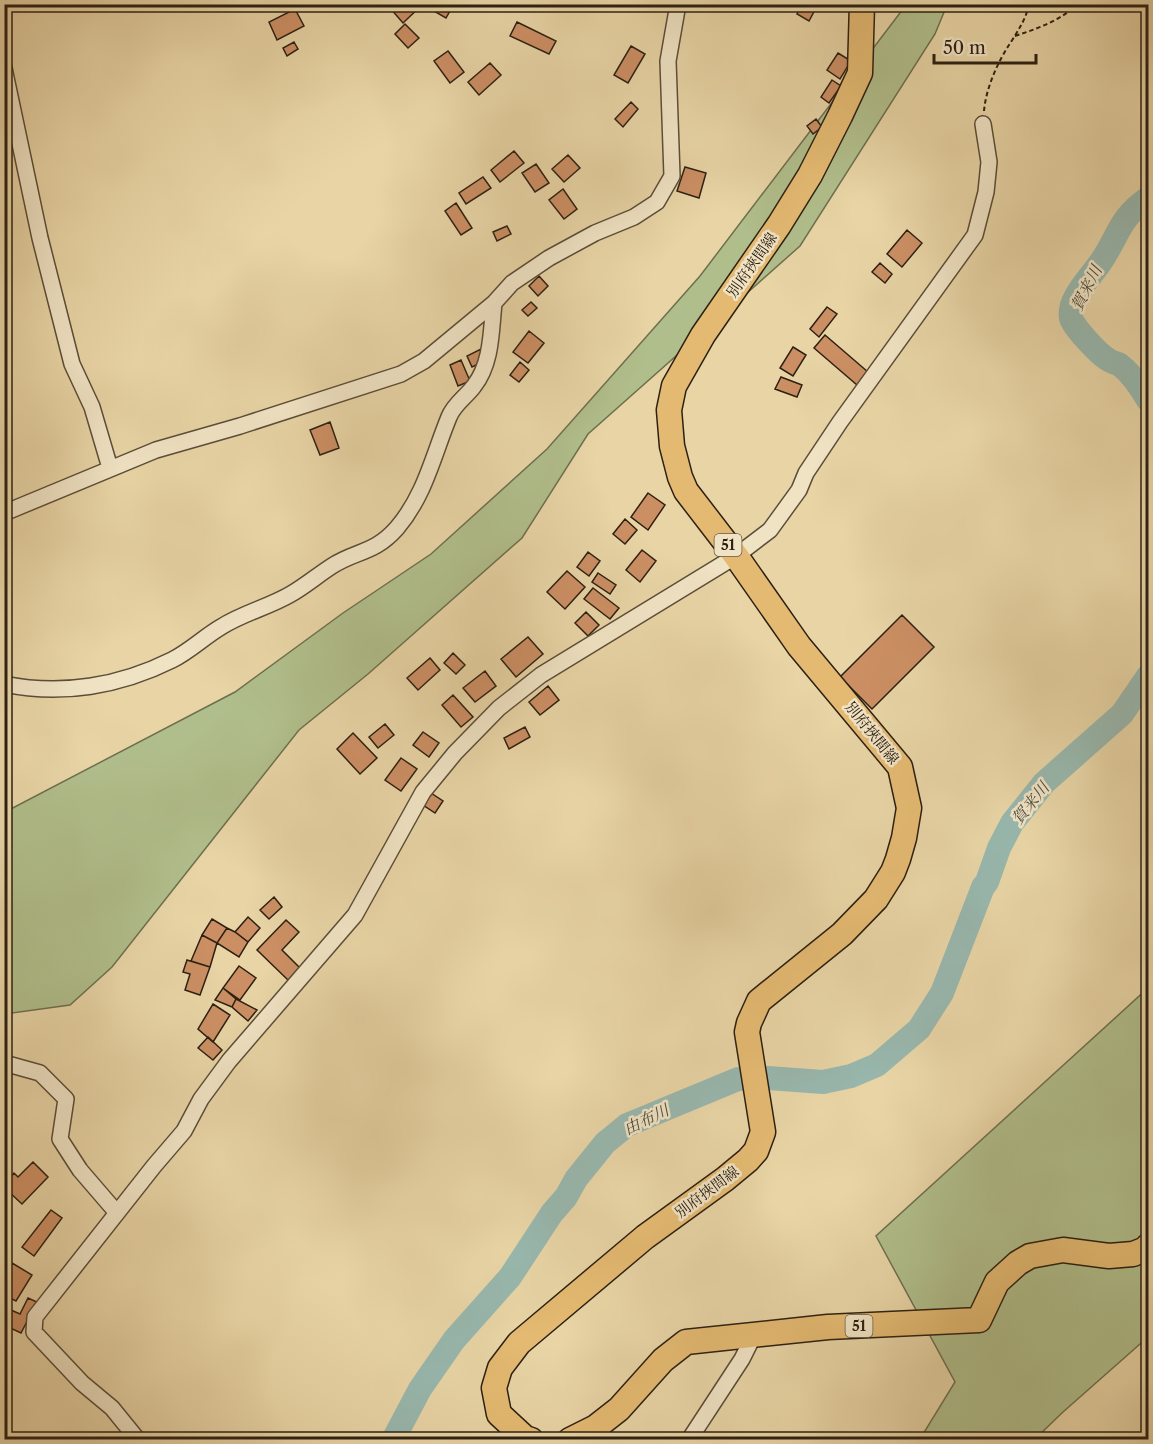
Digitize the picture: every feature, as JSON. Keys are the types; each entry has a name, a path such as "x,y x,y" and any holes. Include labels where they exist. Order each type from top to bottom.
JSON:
{"main road":[{"name":"別府挾間線","path":"531,1440 525,1438 500,1414 494,1388 500,1368 519,1343 645,1236 725,1179 756,1151 763,1132 747,1032 759,1001 842,934 876,899 893,872 904,838 909,808 900,767 799,646 686,490 672,446 669,411 674,386 703,335 780,225 810,175 840,116 860,73 862,4"},
{"name":"51","path":"570,1440 596,1427 619,1408 663,1360 686,1342 828,1327 979,1320 998,1282 1018,1263 1030,1256 1063,1250 1109,1256 1133,1254 1149,1246"}],"street":[{"path":"4,513 156,450 240,426 401,374 424,361 494,303 512,283 549,258 595,233 634,217 657,201 672,176 668,61 678,4"},
{"path":"4,68 40,238 72,364 92,407 110,468"},
{"path":"138,1440 112,1408 82,1383 34,1332 35,1317 184,1131 201,1099 229,1061 355,915 423,792 455,753 499,708 540,675 736,556 770,530 799,490 806,473 840,422 975,235 985,200 989,162 983,124"},
{"path":"4,684 71,690 107,684 142,672 173,659 220,627 251,611 289,596 334,565 380,545 398,527 419,497 449,416 459,400 474,387 482,373 489,351 494,303"},
{"path":"4,1063 40,1073 66,1099 60,1139 80,1170 117,1213"},
{"path":"689,1440 742,1359 754,1335"}],"path":[{"path":"983,124 985,97 1025,20 1029,4"},
{"path":"1015,36 1063,17 1078,4"}],"green space":[{"path":"906,5 947,5 935,34 800,246 588,434 522,538 368,674 299,730 112,967 70,1005 5,1014 5,812 235,692 343,613 431,554 547,449 700,276"},
{"path":"1148,988 1148,1337 1035,1439 920,1439 955,1382 876,1236"}],"building":[{"path":"393,4 423,4 403,23 390,8"},
{"path":"434,4 443,4 451,9 446,18 432,10"},
{"path":"802,4 817,6 809,21 797,14"},
{"path":"295,9 304,26 277,40 269,22"},
{"path":"517,22 556,41 549,54 510,36"},
{"path":"405,24 419,38 408,48 395,34"},
{"path":"294,42 298,49 287,56 283,48"},
{"path":"631,46 645,54 628,83 614,75"},
{"path":"448,51 464,72 450,83 434,61"},
{"path":"838,53 851,61 840,79 827,70"},
{"path":"490,63 501,75 479,95 468,82"},
{"path":"832,80 841,86 829,103 821,97"},
{"path":"631,102 638,109 623,127 615,119"},
{"path":"816,119 822,127 813,134 807,126"},
{"path":"514,151 524,163 500,182 491,170"},
{"path":"568,155 580,168 564,182 552,169"},
{"path":"536,164 549,183 535,192 522,173"},
{"path":"685,167 706,173 699,198 677,191"},
{"path":"483,177 491,188 466,204 459,193"},
{"path":"563,189 577,209 564,219 549,200"},
{"path":"456,203 472,228 461,235 445,211"},
{"path":"507,226 511,234 497,241 493,232"},
{"path":"907,230 922,243 902,267 887,254"},
{"path":"880,263 892,274 885,283 872,272"},
{"path":"539,276 548,286 538,296 529,286"},
{"path":"531,302 537,308 528,316 522,310"},
{"path":"827,307 837,314 819,337 810,329"},
{"path":"529,331 544,343 528,363 513,352"},
{"path":"825,335 868,372 857,385 814,348"},
{"path":"793,347 806,355 793,376 780,368"},
{"path":"481,349 487,360 472,367 467,356"},
{"path":"461,360 470,381 458,386 450,365"},
{"path":"520,362 529,370 519,382 510,375"},
{"path":"781,377 802,385 797,397 775,389"},
{"path":"330,422 339,448 320,455 310,430"},
{"path":"648,493 665,505 648,530 631,517"},
{"path":"625,519 637,530 625,544 613,534"},
{"path":"642,550 656,561 640,582 626,570"},
{"path":"588,552 600,561 589,576 577,567"},
{"path":"567,571 585,587 565,609 547,592"},
{"path":"598,573 616,585 610,594 592,582"},
{"path":"593,588 619,608 610,619 584,599"},
{"path":"586,612 599,625 588,636 575,623"},
{"path":"902,615 934,647 872,709 840,677"},
{"path":"528,637 543,654 516,677 501,659"},
{"path":"453,653 465,665 456,674 444,663"},
{"path":"430,658 440,670 418,690 407,678"},
{"path":"485,671 496,686 475,702 463,688"},
{"path":"548,686 559,700 540,715 529,702"},
{"path":"453,695 473,717 461,727 442,705"},
{"path":"385,724 394,735 378,748 369,737"},
{"path":"525,727 530,737 509,749 504,738"},
{"path":"423,732 439,743 429,757 413,745"},
{"path":"353,733 377,758 360,774 337,749"},
{"path":"401,758 417,769 401,791 385,780"},
{"path":"431,793 443,801 435,813 423,805"},
{"path":"274,897 282,907 269,919 260,910"},
{"path":"248,917 260,928 248,942 235,932"},
{"path":"212,919 227,928 217,943 202,935"},
{"path":"286,920 299,932 282,950 301,969 289,981 257,950"},
{"path":"227,928 248,942 239,957 217,943"},
{"path":"202,935 217,943 210,967 191,961"},
{"path":"187,960 210,967 200,995 185,990 190,974 183,972"},
{"path":"239,966 256,978 240,1000 223,988"},
{"path":"223,988 236,999 232,1007 215,1000"},
{"path":"236,999 257,1010 248,1021 232,1007"},
{"path":"213,1004 230,1015 213,1042 198,1029"},
{"path":"208,1037 222,1050 213,1060 198,1048"},
{"path":"33,1162 48,1177 22,1204 8,1191 11,1187 6,1182 14,1173 18,1177"},
{"path":"51,1210 62,1218 34,1256 22,1247"},
{"path":"12,1263 32,1275 16,1301 4,1295 4,1274"},
{"path":"28,1298 37,1302 21,1333 4,1325 4,1307 20,1314"}],"waterway":[{"name":"賀来川","path":"1148,198 1125,221 1100,263 1077,294 1071,315 1073,322 1087,340 1103,356 1120,365 1148,400"},
{"name":"由布川","path":"393,1440 420,1389 454,1340 510,1277 576,1179 605,1143 627,1125 738,1079 768,1078 823,1082 851,1076 877,1065 919,1029 942,993 999,848 1012,823 1044,783 1122,714 1148,676"}]}
